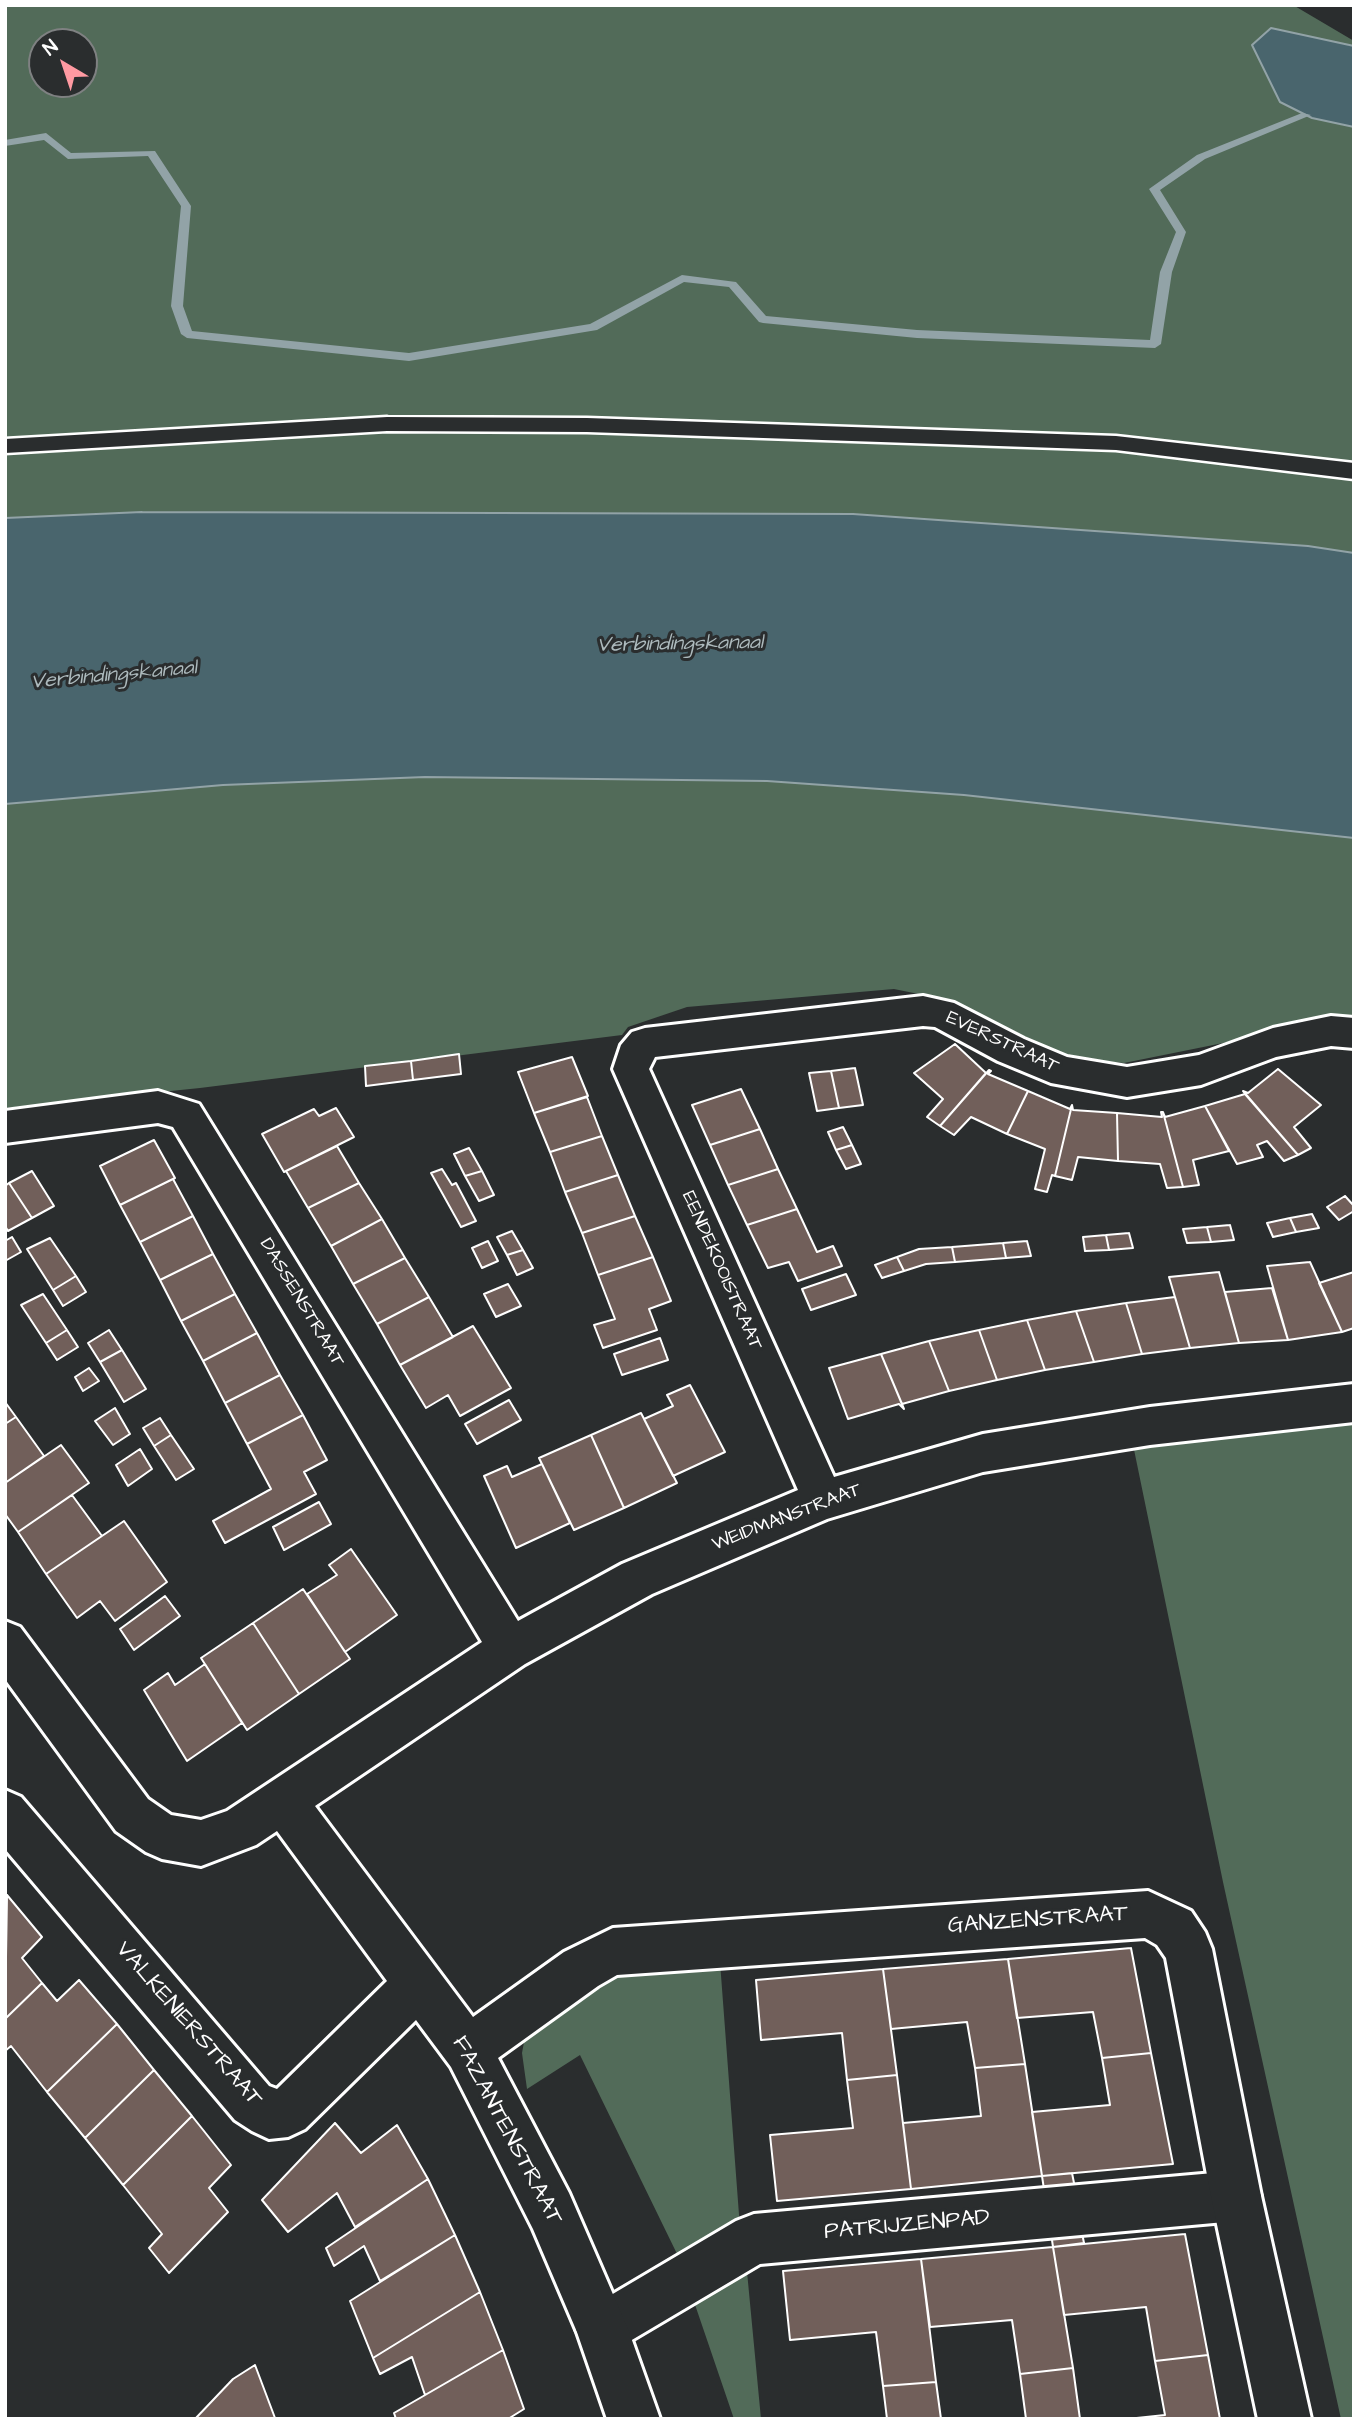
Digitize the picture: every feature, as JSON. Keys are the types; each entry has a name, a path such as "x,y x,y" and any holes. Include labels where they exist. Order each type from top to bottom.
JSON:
{"street":[{"name":"EVERSTRAAT","path":"645,1043 923,1011 941,1013 1011,1050 1064,1072 1127,1082 1201,1070 1273,1043 1331,1031 1354,1033"},
{"name":"EENDEKOOISTRAAT","path":"645,1043 634,1056 631,1069 823,1500"},
{"name":"DASSENSTRAAT","path":"5,1127 158,1107 186,1115 510,1649"},
{"name":"WEIDMANSTRAAT","path":"283,1801 510,1649 637,1579 823,1500 983,1453 1150,1426 1354,1403"},
{"path":"5,1642 132,1815 162,1836 201,1843 240,1829 283,1801"},
{"name":"FAZANTENSTRAAT","path":"283,1801 468,2050 551,2211 602,2329 634,2419"},
{"name":"VALKENIERSTRAAT","path":"5,1813 252,2104 269,2114 288,2112 418,1984"},
{"name":"GANZENSTRAAT","path":"468,2050 581,1969 613,1952 1148,1914 1174,1928 1188,1949 1236,2196 1285,2419"},
{"name":"PATRIJZENPAD","path":"602,2329 754,2239 1236,2196"}],"lane":[{"path":"5,446 387,424 587,425 1116,443 1354,471"}],"green space":[{"path":"5,5 1293,5 1354,41 1354,553 1308,546 853,514 142,512 5,518"},
{"path":"425,777 767,781 964,795 1354,838 1354,1021 1323,1017 1238,1040 1124,1063 1068,1058 953,1001 894,989 687,1007 628,1027 622,1035 200,1088 5,1108 5,804 223,785"},
{"path":"1354,1410 1354,2419 1341,2419 1223,1882 1131,1435"},
{"path":"720,1962 740,2228 680,2260 580,2055 527,2089 522,2053 527,2026 604,1976"},
{"path":"746,2261 761,2419 734,2419 690,2290"}],"water":[{"path":"1271,28 1354,46 1354,127 1312,118 1280,102 1252,45"},
{"name":"Verbindingskanaal","path":"142,512 853,514 1308,546 1354,553 1354,838 964,795 767,781 425,777 223,785 5,804 5,518"}],"building":[{"path":"955,1044 986,1073 940,1126 927,1117 943,1099 914,1073"},
{"path":"459,1054 461,1074 413,1080 411,1061"},
{"path":"572,1057 588,1096 534,1113 518,1072"},
{"path":"411,1061 413,1080 366,1086 365,1066"},
{"path":"855,1068 863,1105 839,1108 831,1071"},
{"path":"1278,1069 1321,1105 1294,1127 1311,1148 1298,1155 1243,1091 1248,1093"},
{"path":"989,1070 991,1071 988,1074 1028,1091 1007,1134 971,1117 954,1135 940,1126"},
{"path":"831,1071 839,1108 817,1111 809,1073"},
{"path":"741,1089 760,1129 710,1145 692,1105"},
{"path":"1028,1091 1070,1109 1072,1105 1055,1176 1052,1175 1047,1192 1035,1189 1045,1149 1007,1134"},
{"path":"1245,1094 1298,1155 1284,1161 1267,1141 1257,1145 1263,1157 1237,1164 1205,1106"},
{"path":"587,1097 602,1136 550,1152 534,1113"},
{"path":"1072,1105 1073,1110 1117,1113 1118,1161 1078,1157 1072,1180 1055,1176"},
{"path":"1205,1106 1229,1151 1193,1160 1199,1185 1183,1187 1163,1112 1165,1117"},
{"path":"336,1108 354,1137 284,1172 262,1134 314,1109 319,1116"},
{"path":"1161,1112 1183,1187 1167,1188 1160,1164 1118,1161 1117,1113 1162,1117"},
{"path":"843,1127 852,1145 836,1150 828,1132"},
{"path":"760,1129 778,1169 728,1185 710,1145"},
{"path":"602,1136 618,1175 565,1192 550,1152"},
{"path":"154,1140 175,1178 120,1205 100,1166"},
{"path":"852,1145 861,1164 846,1169 836,1150"},
{"path":"337,1146 359,1183 308,1208 286,1171"},
{"path":"469,1148 482,1171 465,1176 454,1154"},
{"path":"442,1169 452,1185 456,1183 476,1221 461,1227 431,1173"},
{"path":"778,1169 797,1209 747,1225 728,1185"},
{"path":"32,1171 54,1206 32,1218 9,1183"},
{"path":"482,1171 494,1195 479,1201 465,1176"},
{"path":"618,1175 635,1216 582,1233 565,1192"},
{"path":"173,1179 193,1216 140,1242 120,1205"},
{"path":"9,1183 32,1218 8,1231 5,1226 5,1186"},
{"path":"359,1183 382,1219 331,1246 308,1208"},
{"path":"1345,1196 1354,1206 1354,1211 1339,1220 1327,1207"},
{"path":"797,1209 817,1252 833,1246 842,1266 798,1281 789,1262 768,1268 747,1225"},
{"path":"1312,1214 1319,1228 1296,1232 1290,1218"},
{"path":"193,1216 213,1254 160,1280 140,1242"},
{"path":"635,1216 653,1257 598,1275 582,1233"},
{"path":"1290,1218 1296,1232 1273,1237 1267,1223"},
{"path":"382,1219 405,1258 353,1284 331,1246"},
{"path":"1230,1225 1234,1240 1211,1242 1207,1227"},
{"path":"1207,1227 1211,1242 1187,1243 1183,1229"},
{"path":"512,1231 523,1250 507,1255 497,1237"},
{"path":"1129,1233 1133,1248 1109,1250 1106,1235"},
{"path":"1106,1235 1109,1250 1085,1251 1083,1237"},
{"path":"12,1237 21,1252 5,1261 5,1241"},
{"path":"50,1238 76,1276 53,1290 27,1249"},
{"path":"488,1241 498,1261 482,1268 472,1248"},
{"path":"1027,1241 1031,1256 1006,1258 1003,1243"},
{"path":"1003,1243 1006,1258 955,1262 952,1247"},
{"path":"952,1247 955,1262 926,1264 904,1271 897,1257 919,1249"},
{"path":"523,1250 533,1268 517,1275 507,1255"},
{"path":"213,1254 235,1294 181,1321 160,1280"},
{"path":"653,1257 671,1301 649,1309 657,1330 603,1348 594,1325 615,1319 598,1275"},
{"path":"897,1257 904,1271 882,1278 875,1265"},
{"path":"405,1258 429,1297 377,1324 353,1284"},
{"path":"1310,1262 1342,1332 1288,1340 1267,1266"},
{"path":"1219,1272 1239,1343 1190,1348 1169,1277"},
{"path":"1354,1272 1354,1328 1342,1332 1319,1283"},
{"path":"846,1274 856,1295 811,1310 802,1289"},
{"path":"76,1276 86,1292 63,1306 53,1290"},
{"path":"508,1284 521,1306 496,1317 484,1294"},
{"path":"1272,1288 1288,1340 1239,1343 1225,1292"},
{"path":"43,1294 67,1330 46,1343 21,1305"},
{"path":"235,1294 257,1333 203,1361 181,1321"},
{"path":"429,1297 453,1337 400,1365 377,1324"},
{"path":"1175,1297 1190,1348 1142,1354 1126,1303"},
{"path":"1126,1303 1142,1354 1094,1362 1076,1311"},
{"path":"1076,1311 1094,1362 1045,1370 1027,1320"},
{"path":"1027,1320 1045,1370 997,1380 979,1330"},
{"path":"473,1326 511,1388 460,1416 448,1395 426,1408 400,1365"},
{"path":"67,1330 78,1347 57,1360 46,1343"},
{"path":"109,1330 122,1350 100,1362 88,1343"},
{"path":"979,1330 997,1380 949,1391 929,1341"},
{"path":"257,1333 280,1375 225,1403 203,1361"},
{"path":"660,1338 668,1360 622,1375 614,1354"},
{"path":"929,1341 949,1391 902,1404 881,1354"},
{"path":"122,1350 146,1389 124,1402 100,1362"},
{"path":"881,1354 904,1409 899,1404 848,1419 829,1368"},
{"path":"89,1368 99,1381 83,1391 75,1377"},
{"path":"280,1375 303,1415 247,1444 225,1403"},
{"path":"690,1385 725,1452 673,1476 644,1419 673,1406 667,1395"},
{"path":"509,1400 521,1420 477,1444 465,1424"},
{"path":"5,1402 16,1417 5,1424"},
{"path":"115,1408 130,1434 113,1445 95,1421"},
{"path":"641,1413 677,1483 624,1508 591,1435"},
{"path":"303,1415 327,1460 304,1472 316,1494 225,1543 213,1521 271,1489 247,1444"},
{"path":"16,1417 44,1456 5,1483 5,1424"},
{"path":"160,1418 171,1435 154,1446 143,1428"},
{"path":"171,1435 194,1469 176,1480 154,1446"},
{"path":"591,1435 624,1508 574,1530 539,1458"},
{"path":"61,1445 89,1483 18,1532 5,1514 5,1483"},
{"path":"140,1449 152,1469 128,1486 116,1465"},
{"path":"542,1464 570,1523 516,1548 484,1476 507,1466 512,1477"},
{"path":"72,1495 102,1536 46,1574 18,1532"},
{"path":"319,1502 331,1524 284,1550 273,1527"},
{"path":"124,1521 167,1582 115,1621 100,1601 77,1618 46,1574"},
{"path":"351,1549 397,1615 345,1652 307,1594 337,1575 329,1565"},
{"path":"303,1589 350,1659 299,1694 253,1623"},
{"path":"165,1596 180,1616 134,1650 120,1629"},
{"path":"253,1623 299,1694 247,1730 201,1658"},
{"path":"205,1664 242,1723 187,1761 144,1690 168,1673 175,1685"},
{"path":"7,1895 42,1937 22,1958 42,1983 5,2019"},
{"path":"1131,1948 1151,2053 1102,2058 1093,2012 1017,2018 1008,1959"},
{"path":"1008,1959 1025,2064 975,2068 967,2022 891,2029 883,1969"},
{"path":"883,1969 897,2075 847,2080 842,2033 761,2040 756,1980"},
{"path":"79,1980 117,2024 47,2092 11,2046 5,2051 5,2019 42,1983 57,2001"},
{"path":"117,2024 154,2070 85,2138 47,2092"},
{"path":"1151,2053 1173,2164 1042,2176 1032,2112 1110,2105 1102,2058"},
{"path":"1025,2064 1042,2176 911,2189 903,2123 981,2116 975,2068"},
{"path":"154,2070 192,2116 123,2185 85,2138"},
{"path":"897,2075 911,2189 777,2201 770,2135 853,2128 847,2080"},
{"path":"192,2116 231,2165 209,2188 228,2212 169,2273 149,2248 162,2234 123,2185"},
{"path":"335,2123 361,2153 397,2125 428,2179 355,2227 337,2193 288,2232 262,2200"},
{"path":"1072,2173 1076,2193 1045,2196 1042,2176"},
{"path":"428,2179 455,2235 380,2281 364,2246 334,2266 326,2248"},
{"path":"1080,2223 1084,2243 1053,2247 1050,2226"},
{"path":"1185,2234 1208,2355 1155,2361 1146,2307 1064,2315 1053,2247"},
{"path":"455,2235 480,2292 373,2358 350,2301"},
{"path":"1053,2247 1073,2368 1020,2374 1012,2320 930,2327 921,2259"},
{"path":"921,2259 936,2382 883,2386 876,2332 790,2340 783,2271"},
{"path":"480,2292 503,2350 425,2395 412,2357 380,2374 373,2358"},
{"path":"503,2350 524,2409 508,2419 396,2419 394,2413"},
{"path":"1208,2355 1220,2419 1127,2419 1165,2415 1155,2361"},
{"path":"255,2365 275,2418 195,2419 233,2379"},
{"path":"1073,2368 1080,2419 1026,2419 1020,2374"},
{"path":"936,2382 941,2419 887,2419 883,2386"}],"waterway":[{"path":"5,143 46,136 68,156 151,153 186,206 177,306 187,334 409,357 593,327 682,278 732,284 763,319 917,334 1155,344 1166,272 1181,232 1154,189 1201,157 1306,115"}]}
